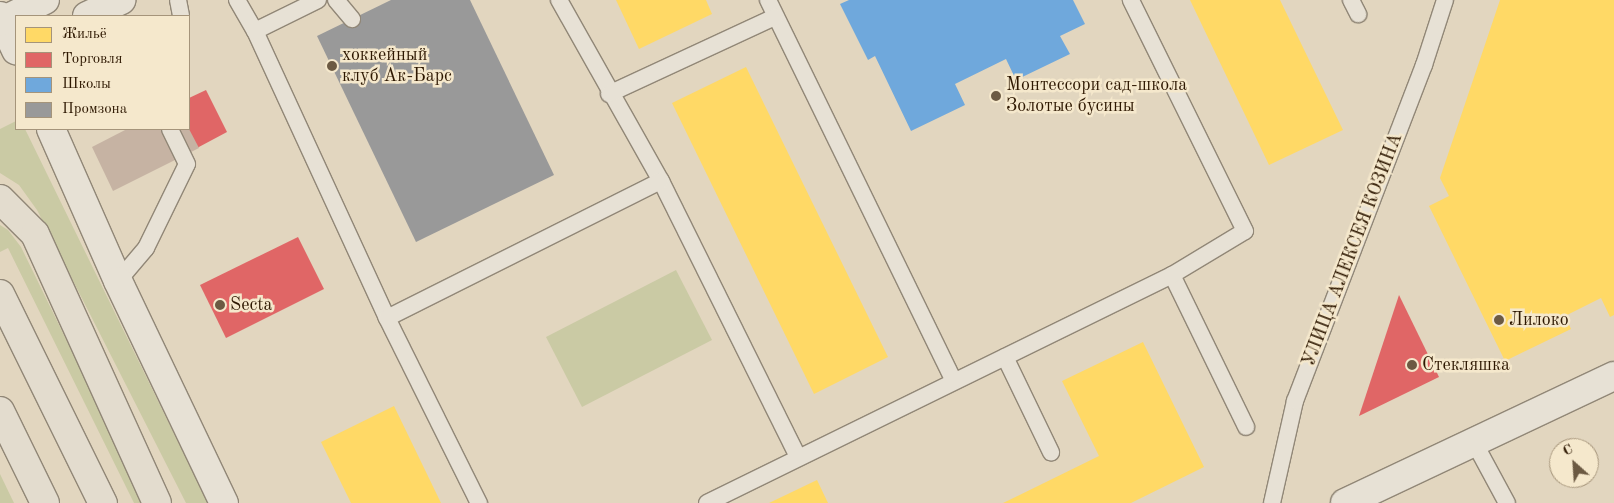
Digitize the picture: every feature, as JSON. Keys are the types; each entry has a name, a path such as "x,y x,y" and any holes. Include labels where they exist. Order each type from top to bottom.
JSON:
{"main road":[{"path":"15,49 1,20 46,0"},
{"path":"89,15 121,0"},
{"path":"0,58 15,51"},
{"path":"51,130 118,281 224,503"},
{"path":"0,199 34,234 157,503"},
{"path":"0,294 103,503"},
{"path":"1346,503 1614,376"},
{"path":"0,411 45,503"}],"lane":[{"path":"178,0 181,15"},
{"path":"237,0 255,31 386,318 480,503"},
{"path":"255,31 318,0"},
{"path":"336,0 352,19"},
{"path":"559,0 609,94 661,181 798,457"},
{"path":"768,0 954,382"},
{"path":"707,503 1172,275 1245,231 1131,0"},
{"name":"УЛИЦА АЛЕКСЕЯ КОЗИНА","path":"1272,503 1295,401 1424,65 1445,0"},
{"path":"609,94 775,17"},
{"path":"118,281 146,248 187,164 170,130"},
{"path":"386,318 661,181"},
{"path":"1172,275 1246,427"},
{"path":"1005,357 1051,452"},
{"path":"1474,442 1507,503"}],"green space":[{"path":"15,122 15,130 25,130 208,503 186,503 37,210 19,185 0,173 0,129"},
{"path":"0,225 8,230 21,247 146,503 134,503 8,248 0,252"},
{"path":"676,270 712,340 582,407 546,337"},
{"path":"0,474 14,503 0,503"}],"building: Жильё":[{"path":"616,0 706,0 712,14 639,49"},
{"path":"1190,0 1280,0 1343,130 1269,165"},
{"path":"1500,0 1614,0 1614,315 1610,317 1601,298 1565,316 1571,329 1505,361 1429,206 1449,196 1440,178"},
{"path":"746,67 888,357 814,394 672,103"},
{"path":"1143,342 1204,467 1131,503 1003,503 1099,456 1062,381"},
{"path":"394,406 441,503 351,503 321,442"},
{"path":"817,480 828,503 769,503"}],"building: Торговля":[{"path":"206,90 227,132 197,148 188,130 190,130 190,98"},
{"path":"298,237 324,289 226,338 200,285"},
{"path":"1399,295 1439,377 1359,416"}],"building: Школы":[{"path":"849,0 1073,0 1085,24 1060,36 1070,54 1016,80 1006,59 955,84 965,105 911,131 875,56 868,60 840,4"}],"building: Промзона":[{"path":"391,0 470,0 554,175 416,242 317,36"}],"building: Прочее":[{"path":"125,130 190,130 199,148 113,191 92,147"}],"place":[{"name":"хоккейный клуб Ак-Барс","path":"332,66"},
{"name":"Монтессори сад-школа Золотые бусины","path":"996,96"},
{"name":"Secta","path":"220,305"},
{"name":"Лилоко","path":"1499,320"},
{"name":"Стекляшка","path":"1412,365"}]}
